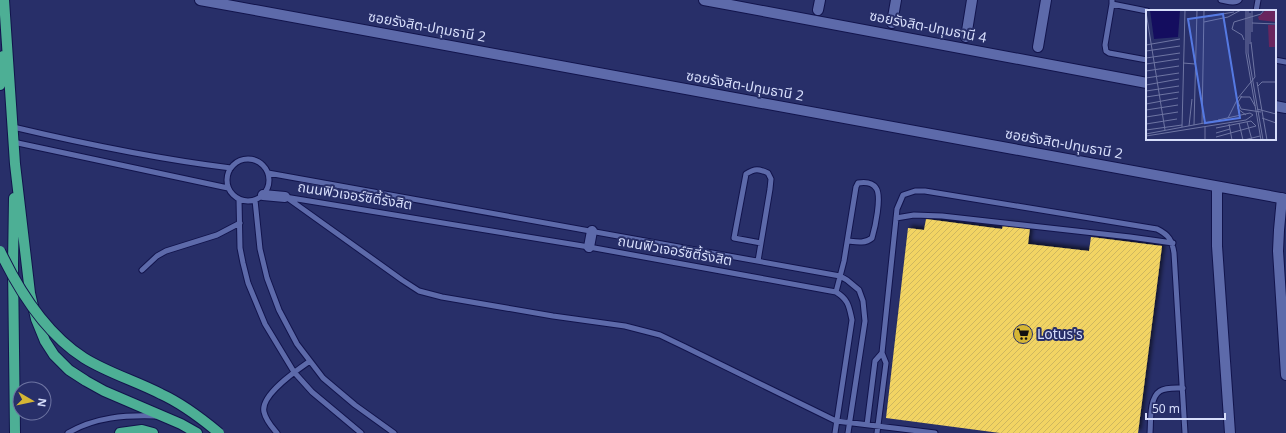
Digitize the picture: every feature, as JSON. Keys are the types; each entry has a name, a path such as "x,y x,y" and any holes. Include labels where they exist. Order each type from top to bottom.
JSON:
{"main road":[{"path":"4,0 13,142 30,292 36,319 45,341 54,355 69,370 86,381 104,391 166,417 197,433"},
{"path":"0,85 6,26"},
{"path":"15,164 13,265 15,433"},
{"path":"0,251 27,300 40,318 68,346 82,357 101,367 162,394 198,415 219,433"},
{"path":"120,433 142,430 153,433"}],"street":[{"name":"ซอยรังสิต-ปทุมธานี 2","path":"200,0 1284,199"},
{"name":"ซอยรังสิต-ปทุมธานี 4","path":"704,0 1146,82"},
{"path":"818,10 820,0"},
{"path":"892,23 896,0"},
{"path":"966,37 972,0"},
{"path":"1038,47 1046,0"},
{"path":"1276,106 1286,108"},
{"path":"1217,186 1217,246 1230,433"},
{"path":"259,198 285,197"},
{"path":"1284,199 1279,230 1278,250 1286,368"},
{"path":"589,247 592,231"}],"lane":[{"path":"1221,0 1237,2 1239,0"},
{"path":"1256,10 1258,0"},
{"path":"1146,11 1112,2 1105,45 1106,50 1109,53 1146,60"},
{"path":"1276,60 1286,62"},
{"path":"13,127 68,140 154,157 231,168"},
{"path":"13,142 228,188"},
{"path":"251,159 261,164 268,173 269,185 259,198 249,201 239,200 228,188 228,174 231,168 240,161 251,159"},
{"path":"758,261 761,243 770,189 770,179 768,173 761,170 752,170 746,174 734,238 761,243"},
{"name":"ถนนฟิวเจอร์ซิตี้รังสิต","path":"268,173 840,276 858,290 864,301 865,321 848,433"},
{"path":"835,433 852,320 849,306 845,298 836,292 848,241 856,187 858,183 865,182 872,184 877,188 878,198 872,238 868,241 862,242 848,241"},
{"path":"877,433 886,363 882,353 897,209 903,195 915,191 925,191 1157,229 1166,234 1173,244 1186,433"},
{"name":"ถนนฟิวเจอร์ซิตี้รังสิต","path":"285,197 589,247 836,292"},
{"name":"ถนนฟิวเจอร์ซิตี้รังสิต","path":"285,197 419,291 442,297 546,315 625,326 660,335 836,421 906,431 935,433"},
{"path":"259,198 260,249 267,278 279,310 297,344 323,378 355,405 394,433"},
{"path":"239,200 240,248 248,283 265,324 294,372 312,392 361,433"},
{"path":"896,218 914,215 942,216 1130,237 1173,244"},
{"path":"142,270 157,256 166,251 217,235 240,223"},
{"path":"867,425 875,361 882,353"},
{"path":"277,433 267,421 263,411 265,402 271,394 294,372 310,361"},
{"path":"1150,433 1153,404 1156,395 1162,390 1183,388"},
{"path":"68,433 78,427 112,418 139,416 166,417"}],"building":[{"name":"Lotus's","path":"926,219 1002,229 1003,225 1030,228 1028,244 1089,251 1091,237 1162,246 1138,433 1000,433 886,418 908,228 924,230"}],"place":[{"name":"Lotus's","path":"1023,334"}]}
